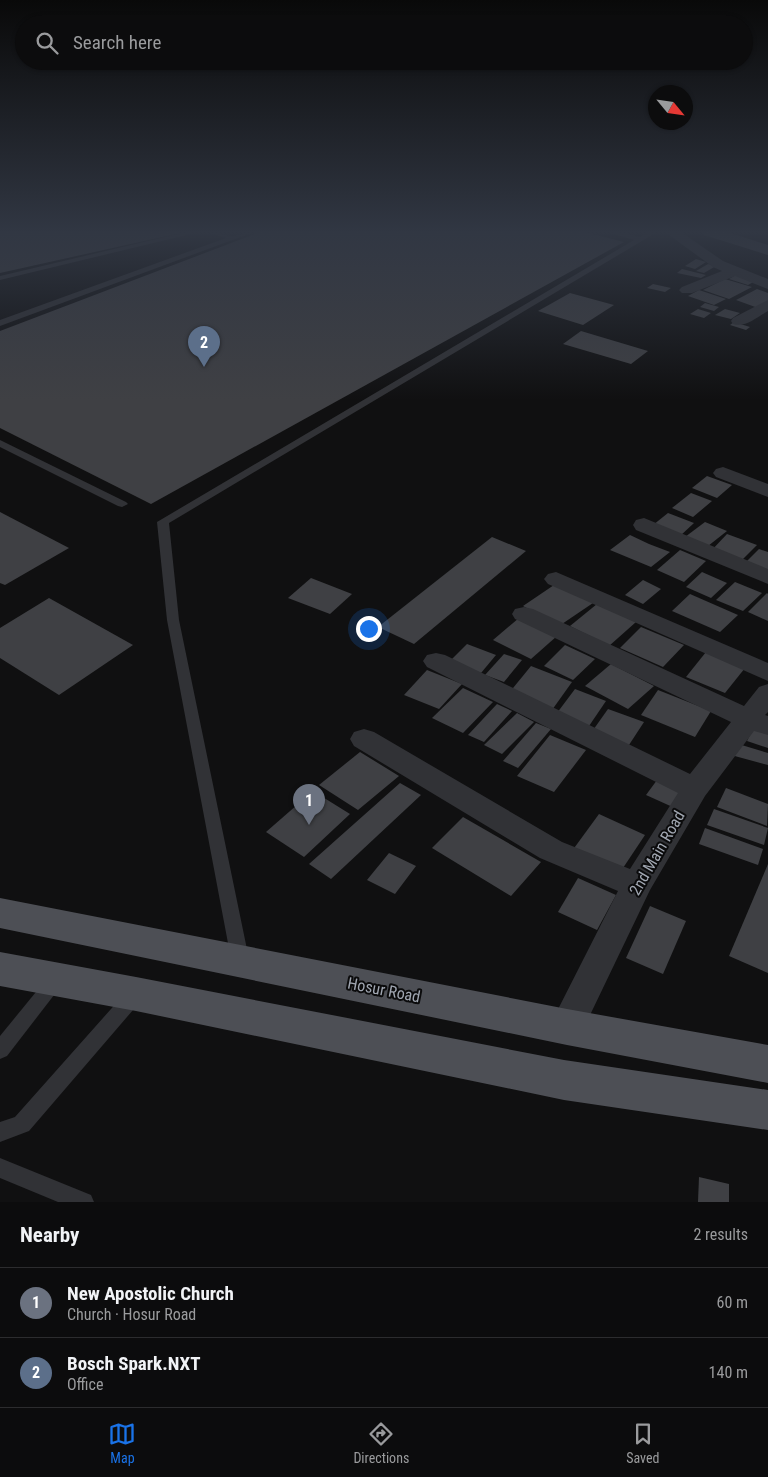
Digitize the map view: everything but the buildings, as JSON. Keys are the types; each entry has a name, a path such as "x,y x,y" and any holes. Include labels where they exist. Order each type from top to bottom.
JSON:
{"main road":[{"name":"Hosur Road","path":"0,913 567,1027 768,1064"},
{"path":"0,969 136,994 564,1080 768,1110"}],"street":[{"path":"687,290 692,288"},
{"path":"739,321 768,305"},
{"path":"723,473 768,491"},
{"path":"644,525 768,577"},
{"path":"556,579 768,673"},
{"path":"524,614 758,722"},
{"path":"436,661 695,789"},
{"name":"2nd Main Road","path":"567,1027 637,885 695,789 758,722 768,693"},
{"path":"364,739 551,850 637,885"}],"lane":[{"path":"0,323 96,288"},
{"path":"240,962 172,620 163,522 558,288"},
{"path":"0,443 122,504"},
{"path":"0,1050 56,979"},
{"path":"0,1132 22,1124 136,994"},
{"path":"0,1168 84,1202"}],"place":[{"name":"Bosch Spark.NXT","path":"204,367"},
{"name":"New Apostolic Church","path":"309,825"}]}
